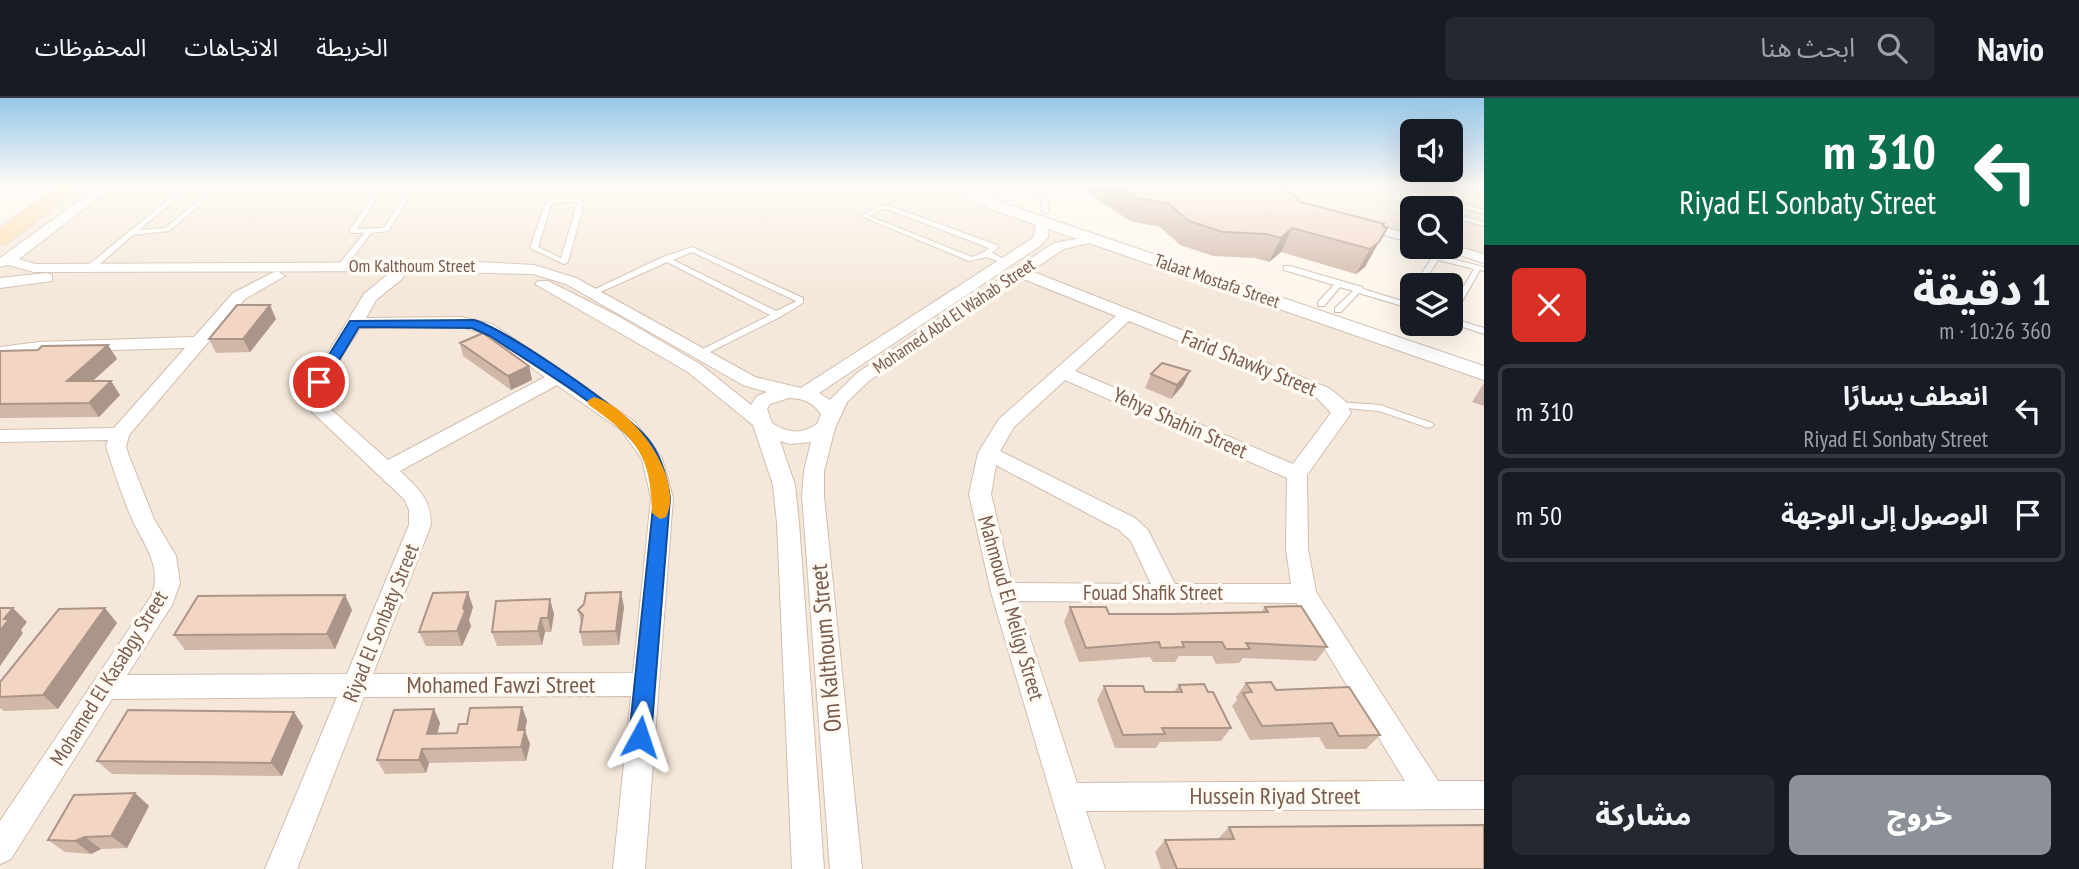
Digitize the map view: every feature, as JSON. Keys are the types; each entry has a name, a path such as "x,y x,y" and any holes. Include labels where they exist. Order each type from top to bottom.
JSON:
{"main road":[{"path":"0,238 23,221"}],"street":[{"path":"6,260 60,221"},
{"name":"Mohamed Abd El Wahab Street","path":"827,421 863,376 1013,267 1041,237 1043,221"},
{"name":"Talaat Mostafa Street","path":"1053,221 1092,238 1484,373"},
{"name":"Talaat Mostafa Street","path":"1057,221 1330,307 1484,360"},
{"path":"1352,221 1400,235"},
{"name":"Mohamed Abd El Wahab Street","path":"796,394 1013,267 1059,246 1092,238"},
{"path":"1463,258 1482,265"},
{"name":"Om Kalthoum Street","path":"6,260 34,268 342,266 370,280"},
{"name":"Om Kalthoum Street","path":"0,283 40,278 236,286 277,276 370,280 400,271 507,267 561,269 593,292 749,381 796,394"},
{"name":"Farid Shawky Street","path":"1013,267 1322,391 1338,405 1341,413 1297,474"},
{"name":"Om Kalthoum Street","path":"400,271 499,276 550,286 694,368 762,425 784,485 788,523 808,869"},
{"name":"Riyad El Sonbaty Street","path":"281,869 421,525 420,509 414,496 318,407 315,399 319,382 355,323 370,280"},
{"path":"0,436 119,434 199,342 236,286"},
{"name":"Mahmoud El Meligy Street","path":"1089,869 1003,592 983,517 980,494 988,453 1006,423 1127,315"},
{"path":"355,323 474,324 494,333 628,426 647,450 659,477 662,498 629,869"},
{"path":"0,352 39,347 199,342"},
{"name":"Yehya Shahin Street","path":"1063,372 1297,474"},
{"path":"387,470 558,377"},
{"path":"796,394 822,402 827,421 809,437 786,438 762,425 758,407 763,402 796,394"},
{"name":"Om Kalthoum Street","path":"827,421 814,471 813,496 846,869"},
{"name":"Mohamed El Kasabgy Street","path":"0,848 163,598 168,583 164,556 143,519 116,447 119,434"},
{"path":"988,453 1127,524 1140,536 1168,593"},
{"path":"1297,474 1297,549 1304,594 1430,796"},
{"name":"Fouad Shafik Street","path":"1003,592 1304,594"},
{"name":"Mohamed Fawzi Street","path":"106,687 645,684"},
{"name":"Hussein Riyad Street","path":"1066,797 1484,795"}],"lane":[{"path":"90,268 146,221"},
{"path":"132,233 167,230 178,221"},
{"path":"357,221 351,229 368,232 386,230 392,221"},
{"path":"542,221 534,245 561,269 576,221"},
{"path":"877,221 972,259 994,249 925,221"},
{"path":"342,266 368,232"},
{"path":"593,292 687,250 696,250 798,297 799,303 700,354"},
{"path":"987,254 1013,267"},
{"path":"666,259 777,315"},
{"path":"1463,295 1482,265"},
{"path":"1287,268 1400,303"},
{"path":"1330,307 1340,283"},
{"path":"1330,307 1360,289"},
{"path":"1463,324 1484,331"},
{"path":"1338,405 1372,406 1429,425"}],"shaded area":[{"path":"4,221 1046,221 1484,368 1484,869 0,869 0,224"},
{"path":"1362,221 1400,221 1400,232"},
{"path":"1463,221 1484,221 1484,255 1463,249"}],"building":[{"path":"1189,221 1373,221 1384,224 1387,228 1379,242 1370,249 1292,228 1281,238 1266,234 1223,232"},
{"path":"237,305 270,305 243,339 209,339"},
{"path":"483,333 529,366 508,376 460,343"},
{"path":"108,345 67,381 111,381 89,403 0,404 0,351 38,350 42,346"},
{"path":"1162,363 1190,371 1177,385 1151,374"},
{"path":"468,592 463,608 465,611 457,631 419,632 433,593"},
{"path":"621,592 616,631 580,632 583,615 578,610 584,604 586,593"},
{"path":"345,595 327,634 174,635 198,596"},
{"path":"550,599 548,618 541,618 538,631 492,632 496,601"},
{"path":"1301,606 1327,647 1246,643 1250,649 1226,649 1222,642 1182,642 1184,647 1161,648 1159,642 1086,648 1070,607 1106,607 1109,614 1174,614 1268,612 1265,607"},
{"path":"0,608 13,608 4,619 9,619 0,631"},
{"path":"105,608 43,695 0,697 0,682 59,609"},
{"path":"1271,682 1276,690 1349,687 1380,735 1339,736 1332,723 1262,726 1243,693 1252,692 1246,683"},
{"path":"1204,684 1208,692 1213,692 1231,728 1162,728 1165,734 1123,735 1104,686 1143,686 1145,692 1182,692 1179,685"},
{"path":"522,707 518,730 525,730 521,747 422,749 419,760 377,760 394,710 434,709 427,734 457,733 459,724 467,724 470,708"},
{"path":"128,710 294,712 271,763 97,761"},
{"path":"135,793 111,836 85,837 75,841 48,840 74,795"},
{"path":"1484,825 1484,869 1177,869 1165,840 1234,839 1229,827"}],"slow traffic":[{"path":"594,401 628,426 642,441 659,477 662,498 660,513"}],"route":[{"path":"319,382 355,323 474,324 494,333 612,414 642,441 659,477 662,498 640,737"}]}
